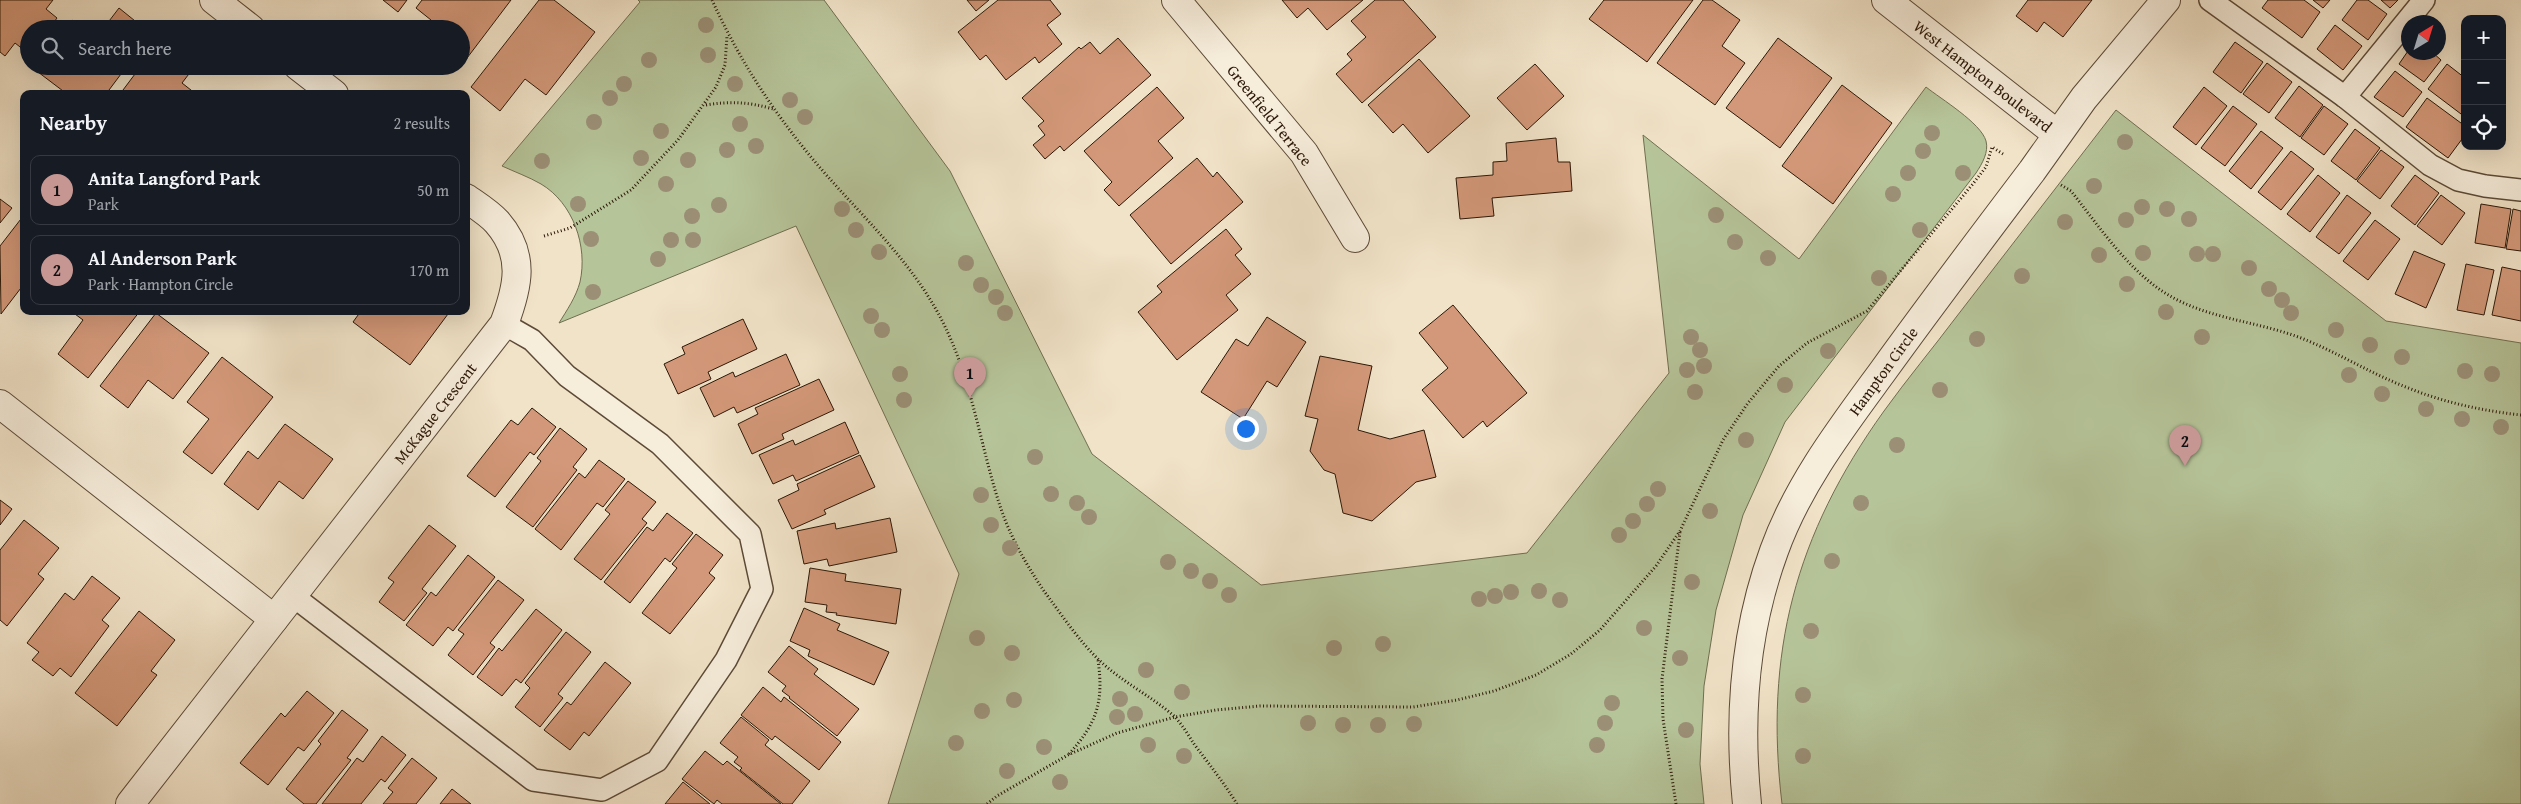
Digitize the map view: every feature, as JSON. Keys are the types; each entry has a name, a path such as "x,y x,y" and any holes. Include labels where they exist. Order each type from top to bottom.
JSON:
{"street":[{"path":"214,0 239,20"},
{"name":"Greenfield Terrace","path":"1176,0 1304,153 1354,238"},
{"name":"West Hampton Boulevard","path":"1886,0 2057,134"},
{"name":"Hampton Circle","path":"1747,804 1744,770 1743,686 1755,614 1774,550 1803,488 1837,433 2032,171 2057,134 2166,0"},
{"path":"310,75 329,90"},
{"name":"McKague Crescent","path":"130,804 504,324 516,294 518,270 512,245 497,222 470,201"},
{"path":"0,404 274,619"}],"lane":[{"path":"2210,0 2345,97 2430,165 2458,180 2485,186 2521,190"},
{"path":"2345,97 2424,0"},
{"path":"293,596 533,780 602,790 657,761 726,660 762,589 750,534 660,444 567,376 532,340 504,324"}],"path":[{"path":"712,0 727,34 750,77 812,158 917,280 937,311 956,348 969,387 1002,512 1019,550 1044,590 1098,659 1135,690 1175,717 1218,774 1237,804"},
{"path":"570,228 631,190 678,140 705,105 716,87 725,65 727,34"},
{"path":"705,105 728,101 751,103 773,108"},
{"path":"987,804 997,796 1068,756 1118,733 1175,717 1216,710 1260,706 1413,707 1457,700 1494,691 1536,675 1571,654 1600,630 1650,573 1680,531 1723,440 1748,403 1779,366 1807,343 1867,311 1986,167 1992,148 2071,191 2134,269 2159,289 2187,306 2300,338 2410,389 2441,400 2474,408 2521,415"},
{"path":"1676,804 1663,719 1662,679 1680,531"},
{"path":"1068,756 1093,722 1100,702 1101,682 1098,659"}],"green space":[{"path":"638,0 824,0 950,171 1092,454 1261,585 1527,553 1669,373 1643,135 1799,259 1926,87 1977,127 1983,134 1987,149 1983,162 1976,173 1785,422 1743,515 1716,610 1704,686 1700,764 1704,804 888,804 959,574 796,226 559,323 574,298 580,282 582,254 576,227 562,202 552,192 536,181 502,166 640,2"},
{"path":"2116,110 2386,321 2521,343 2521,804 1782,804 1778,749 1778,696 1783,646 1793,597 1808,550 1828,503 1853,457 1884,411"}],"building":[{"path":"0,0 53,0 46,9 57,18 56,20 20,20 20,47 15,43 5,56 0,52"},
{"path":"383,0 407,0 398,12"},
{"path":"422,0 511,0 470,54 470,20 431,20 416,8"},
{"path":"539,0 554,0 595,32 546,95 525,79 500,111 471,87"},
{"path":"967,0 989,0 976,11"},
{"path":"998,0 1050,0 1061,14 1047,25 1062,44 1039,63 1035,57 1006,80 986,55 980,60 958,32"},
{"path":"1282,0 1363,0 1327,30 1308,8 1297,18"},
{"path":"1375,0 1403,0 1436,37 1362,103 1336,74 1352,60 1347,54 1366,37 1351,21"},
{"path":"1604,0 1693,0 1647,62 1589,19"},
{"path":"1703,0 1712,0 1740,20 1722,46 1745,63 1715,105 1657,63"},
{"path":"2028,0 2092,0 2063,37 2044,22 2037,32 2016,16"},
{"path":"2268,0 2304,0 2320,12 2302,38 2262,8"},
{"path":"2313,0 2330,0 2323,8"},
{"path":"2357,0 2368,0 2387,14 2368,40 2342,20"},
{"path":"2381,0 2398,0 2390,8"},
{"path":"119,8 134,20 110,20"},
{"path":"2335,25 2362,46 2343,70 2317,49"},
{"path":"1118,38 1151,75 1064,151 1060,146 1045,159 1033,145 1045,135 1038,126 1044,121 1022,98 1079,47 1081,49 1090,42 1100,54"},
{"path":"1778,38 1832,78 1780,148 1726,108"},
{"path":"2235,42 2263,62 2241,93 2213,72"},
{"path":"1419,59 1470,116 1428,153 1403,124 1393,133 1368,105"},
{"path":"2402,60 2441,60 2424,82 2399,64"},
{"path":"2267,63 2292,82 2269,113 2243,94"},
{"path":"1535,64 1564,96 1527,130 1497,98"},
{"path":"2447,64 2461,75 2461,114 2428,89"},
{"path":"2395,71 2422,92 2403,117 2374,97"},
{"path":"42,75 120,75 109,90 62,90"},
{"path":"134,75 188,75 182,83 191,90 123,90"},
{"path":"1842,85 1892,123 1833,204 1782,166"},
{"path":"2299,86 2323,105 2300,137 2275,118"},
{"path":"1157,87 1184,118 1158,141 1173,158 1119,206 1104,190 1112,182 1084,151"},
{"path":"2204,87 2227,106 2196,145 2173,127"},
{"path":"2427,98 2461,123 2461,140 2448,158 2406,127"},
{"path":"2233,106 2257,124 2225,166 2201,148"},
{"path":"2324,106 2348,124 2324,155 2301,138"},
{"path":"2355,129 2380,148 2356,180 2331,161"},
{"path":"2261,131 2283,148 2251,189 2229,171"},
{"path":"1556,138 1558,162 1570,162 1572,191 1492,198 1494,216 1460,219 1456,178 1493,175 1493,162 1507,161 1506,143"},
{"path":"2381,150 2404,167 2380,199 2357,181"},
{"path":"2291,151 2314,169 2281,210 2258,192"},
{"path":"1197,158 1213,177 1217,172 1243,202 1171,264 1130,215"},
{"path":"2318,175 2340,193 2310,232 2287,214"},
{"path":"2415,175 2439,193 2415,225 2391,206"},
{"path":"2347,195 2371,213 2339,254 2316,237"},
{"path":"2441,195 2465,213 2442,245 2417,226"},
{"path":"0,199 12,208 0,223"},
{"path":"2481,204 2511,209 2505,248 2475,243"},
{"path":"2513,209 2521,211 2521,251 2506,249"},
{"path":"20,220 20,289 1,314 0,246"},
{"path":"2375,220 2400,239 2368,280 2343,261"},
{"path":"1226,229 1242,249 1235,255 1251,274 1226,295 1238,310 1177,360 1138,312 1162,292 1157,286"},
{"path":"2414,251 2445,264 2426,308 2395,294"},
{"path":"2466,264 2494,270 2484,315 2457,310"},
{"path":"2502,267 2521,271 2521,321 2492,315"},
{"path":"1453,305 1527,393 1487,427 1483,421 1463,438 1422,390 1448,368 1419,333"},
{"path":"76,315 137,315 88,378 58,354 83,320"},
{"path":"154,315 159,315 209,353 173,399 148,380 128,408 100,386"},
{"path":"358,315 447,315 410,365 353,322"},
{"path":"1267,317 1306,342 1277,387 1267,381 1243,419 1201,392 1236,339 1248,346"},
{"path":"743,319 757,349 708,372 711,379 678,394 664,364 685,354 682,347"},
{"path":"786,354 800,385 737,413 734,407 714,417 700,388 733,372 735,377"},
{"path":"1320,356 1372,366 1358,430 1390,439 1424,430 1436,477 1416,482 1372,521 1343,513 1335,474 1324,470 1310,451 1318,419 1305,416"},
{"path":"222,357 273,397 212,474 183,452 209,419 187,402"},
{"path":"819,379 834,410 782,434 784,439 752,454 738,424 758,414 755,408"},
{"path":"532,408 556,427 534,455 530,452 495,497 467,476 511,420 518,425"},
{"path":"845,422 859,453 796,481 793,475 773,484 759,455 793,440 795,445"},
{"path":"285,424 333,459 303,499 279,481 258,510 224,484 248,451 258,459"},
{"path":"560,428 587,449 573,467 577,470 533,527 506,507 541,461 537,458"},
{"path":"860,455 875,487 824,510 826,514 792,529 778,500 799,490 797,484"},
{"path":"599,460 625,479 603,507 597,503 561,550 535,529 579,473 585,478"},
{"path":"628,481 656,502 642,519 647,523 601,580 574,559 610,514 605,510"},
{"path":"0,500 12,509 0,525"},
{"path":"667,513 693,533 670,562 665,558 630,603 604,582 647,527 653,531"},
{"path":"890,518 897,552 829,566 827,559 804,564 797,531 835,523 836,529"},
{"path":"24,520 59,548 38,574 44,579 7,626 0,620 0,550"},
{"path":"429,525 456,546 422,589 427,593 404,621 379,602 394,582 388,578"},
{"path":"696,534 723,555 709,573 715,578 670,634 642,613 677,568 672,564"},
{"path":"468,555 495,577 453,631 448,627 433,646 406,625 431,592 436,596"},
{"path":"810,568 846,574 845,581 901,589 896,624 836,615 837,613 826,612 827,605 805,602"},
{"path":"92,576 120,598 102,620 109,626 71,677 60,668 53,676 32,660 39,652 27,643 65,593 74,600"},
{"path":"498,580 524,600 490,643 495,647 473,675 448,655 464,634 458,630"},
{"path":"804,608 840,624 837,630 889,652 874,685 808,656 810,650 790,641"},
{"path":"536,609 562,630 521,683 516,679 502,696 477,677 499,648 502,651"},
{"path":"139,611 175,640 151,671 157,675 117,726 75,693"},
{"path":"566,632 591,652 558,694 563,698 540,727 515,707 530,688 525,683"},
{"path":"789,646 818,669 814,674 859,709 837,736 789,698 782,691 786,686 768,672"},
{"path":"605,662 631,683 589,736 584,732 570,750 544,730 567,702 571,705"},
{"path":"763,687 781,702 784,697 841,742 819,770 775,736 772,740 741,715"},
{"path":"307,691 334,713 304,751 298,747 268,785 240,763 281,713 285,717"},
{"path":"342,710 368,730 347,758 351,760 316,804 304,804 286,789 321,744 318,741"},
{"path":"741,717 769,740 765,745 810,781 792,804 783,804 740,770 742,768 734,762 738,757 720,743"},
{"path":"382,736 406,755 385,782 381,779 361,804 322,804 357,758 363,762"},
{"path":"705,751 723,765 727,761 781,804 722,804 717,800 714,804 682,779"},
{"path":"412,758 437,778 416,804 383,804 393,792 388,788"},
{"path":"683,782 710,804 665,804"},
{"path":"452,789 471,804 440,804"}],"place":[{"name":"Anita Langford Park","path":"970,398"},
{"name":"Al Anderson Park","path":"2185,466"}]}
